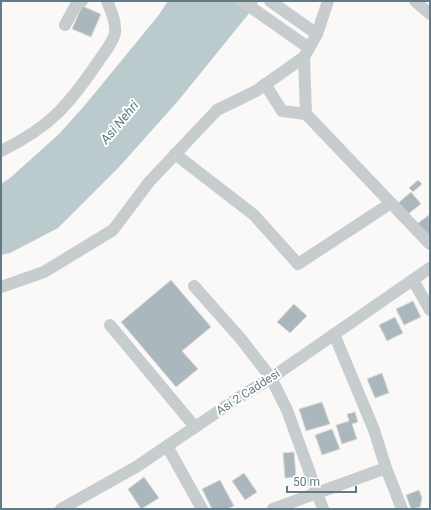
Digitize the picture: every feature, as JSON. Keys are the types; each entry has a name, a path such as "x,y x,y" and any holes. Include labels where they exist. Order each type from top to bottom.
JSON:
{"street":[{"path":"65,25 76,5 82,1"},
{"path":"1,151 27,138 49,122 75,96 115,34 115,21 107,1"},
{"path":"242,1 306,52"},
{"path":"270,1 317,34"},
{"path":"1,287 44,272 113,230 149,182 217,110 256,91 306,52 317,34 328,1"},
{"path":"416,1 430,14"},
{"path":"306,52 306,114"},
{"path":"265,84 282,111 306,114 430,244"},
{"path":"175,154 254,215 298,264 391,203"},
{"name":"Asi 2 Caddesi","path":"61,509 136,467 271,378 430,268"},
{"path":"413,280 430,310"},
{"path":"194,286 241,339 271,378 287,410 323,509"},
{"path":"110,325 195,427"},
{"path":"334,334 374,430 386,468 402,509"},
{"path":"167,446 202,509"},
{"path":"272,509 386,468"}],"water":[{"name":"Asi Nehri","path":"168,1 259,1 178,101 120,166 58,228 10,253 1,255 1,184 10,178 59,134 85,105 158,16"}],"building":[{"path":"82,6 101,14 91,37 72,29"},
{"path":"418,180 422,184 413,192 409,188"},
{"path":"411,192 421,204 408,214 398,203"},
{"path":"429,215 430,233 426,236 417,224"},
{"path":"171,280 211,327 182,351 198,369 176,387 121,322"},
{"path":"413,301 421,317 404,325 396,309"},
{"path":"294,304 307,316 290,333 277,322"},
{"path":"395,317 403,333 387,341 379,325"},
{"path":"382,373 389,393 375,398 367,379"},
{"path":"322,402 330,424 306,431 299,409"},
{"path":"355,412 358,422 352,424 357,439 342,444 336,425 349,421 347,414"},
{"path":"332,429 340,449 322,455 315,435"},
{"path":"294,452 296,477 285,478 283,453"},
{"path":"244,473 257,492 245,500 232,481"},
{"path":"144,477 159,498 141,509 128,489"},
{"path":"220,480 234,506 227,509 212,509 202,489"},
{"path":"419,490 422,498 420,507 411,509 406,495"}]}
